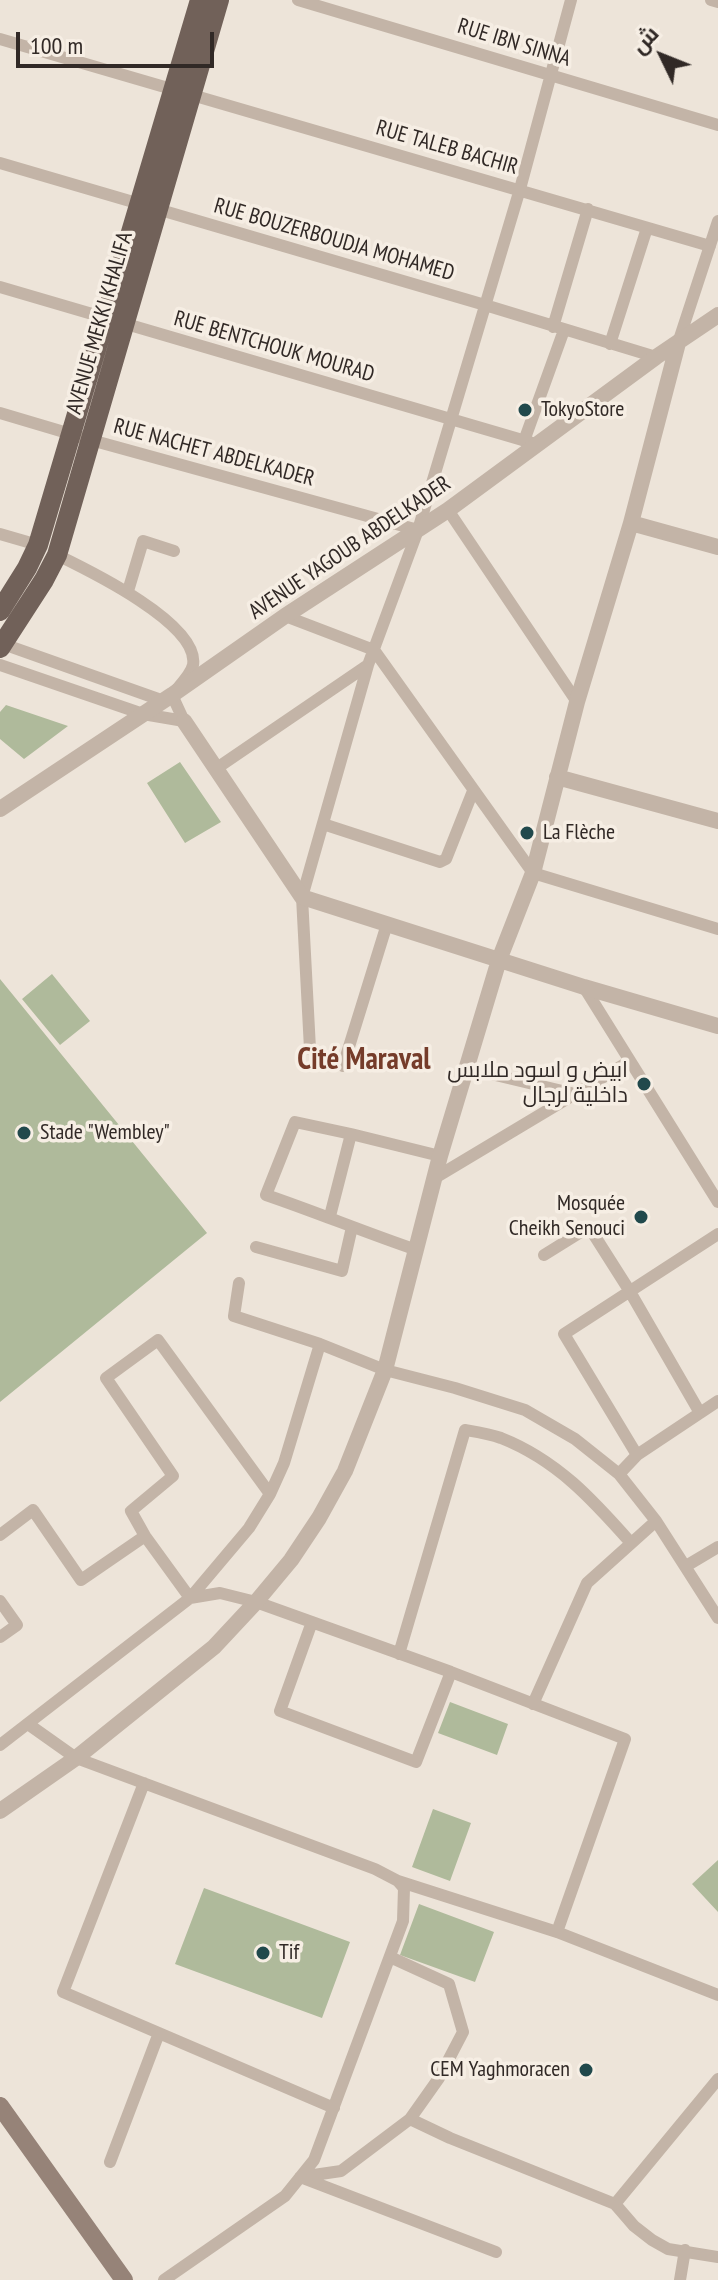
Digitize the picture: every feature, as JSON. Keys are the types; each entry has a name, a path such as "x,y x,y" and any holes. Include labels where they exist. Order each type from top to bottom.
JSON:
{"main road":[{"name":"AVENUE MEKKI KHALIFA","path":"1,650 57,555 82,437 182,93 200,0"},
{"name":"AVENUE MEKKI KHALIFA","path":"182,93 219,0"},
{"name":"AVENUE MEKKI KHALIFA","path":"0,611 38,545 82,437"},
{"path":"0,2106 124,2280"}],"street":[{"name":"RUE IBN SINNA","path":"298,0 718,125"},
{"path":"387,924 343,1066 310,1049 302,897 368,665 418,530 520,189 571,0"},
{"path":"711,0 718,2"},
{"name":"RUE TALEB BACHIR","path":"0,39 710,246"},
{"name":"RUE BOUZERBOUDJA MOHAMED","path":"0,163 656,357"},
{"path":"530,442 588,209"},
{"path":"0,1811 76,1758 214,1647 291,1560 345,1471 385,1370 433,1179 499,960 533,873 577,702 631,523 678,343 712,265 710,246 718,221"},
{"path":"610,344 647,228"},
{"name":"RUE BENTCHOUK MOURAD","path":"0,287 530,442"},
{"name":"AVENUE YAGOUB ABDELKADER","path":"0,809 448,510 530,442 718,315"},
{"name":"RUE NACHET ABDELKADER","path":"0,413 418,530"},
{"path":"448,510 577,702"},
{"path":"631,523 718,547"},
{"path":"0,534 38,545"},
{"path":"128,591 143,541 174,551"},
{"path":"57,555 128,591 186,641 193,655 193,668 167,698"},
{"path":"285,616 374,650 533,873 718,929"},
{"path":"1,650 167,698 302,897 584,987 718,1026"},
{"path":"1,650 143,714 184,721"},
{"path":"217,768 368,665"},
{"path":"557,777 718,821"},
{"path":"323,824 440,862 446,859 473,791"},
{"path":"584,987 717,1194"},
{"path":"433,1179 630,1061"},
{"path":"466,1068 575,1094"},
{"path":"414,1249 266,1195 295,1122 440,1156"},
{"path":"330,1216 351,1134"},
{"path":"256,1247 342,1271 352,1227"},
{"path":"544,1255 589,1227 700,1413"},
{"path":"637,1455 564,1334 718,1234"},
{"path":"239,1283 234,1316 320,1344 385,1370 525,1410 575,1439 619,1474 656,1521 718,1618"},
{"path":"190,1598 145,1536 131,1511 173,1476 106,1378 158,1340 270,1494"},
{"path":"0,1745 190,1598 249,1528 284,1463 320,1344"},
{"path":"619,1474 637,1455 718,1401"},
{"path":"399,1654 465,1430 499,1438 562,1472 591,1497 631,1543"},
{"path":"0,1535 33,1510 81,1580 145,1536"},
{"path":"533,1704 587,1583 656,1521"},
{"path":"686,1566 718,1547"},
{"path":"190,1598 220,1593 256,1602 625,1739 557,1932"},
{"path":"0,1601 17,1625 0,1637"},
{"path":"312,1622 280,1711 416,1762 451,1672"},
{"path":"28,1724 76,1758 375,1869 398,1881 557,1932 718,1995"},
{"path":"144,1783 63,1992 334,2108"},
{"path":"164,2280 285,2196 314,2160 403,1921 404,1888 398,1881"},
{"path":"300,2177 341,2171 410,2119 439,2078 463,2032 449,1984 390,1957"},
{"path":"110,2162 159,2033"},
{"path":"615,2204 718,2079"},
{"path":"410,2119 615,2204 634,2226 668,2249 718,2257"},
{"path":"300,2177 496,2252"},
{"path":"680,2280 685,2250"}],"green space":[{"path":"6,705 68,726 24,759 0,739 0,712"},
{"path":"180,762 221,822 185,843 147,783"},
{"path":"52,974 90,1021 60,1045 22,999"},
{"path":"0,979 207,1233 0,1402"},
{"path":"450,1702 508,1724 497,1755 438,1733"},
{"path":"433,1809 471,1823 450,1881 412,1867"},
{"path":"718,1860 718,1912 692,1884"},
{"name":"Tif","path":"204,1888 350,1942 322,2018 175,1964"},
{"path":"419,1904 494,1932 475,1982 400,1955"}],"place":[{"name":"TokyoStore","path":"525,410"},
{"name":"La Flèche","path":"527,833"},
{"name":"ابيض و اسود ملابس داخلية لرجال","path":"644,1084"},
{"name":"Stade \"Wembley\"","path":"24,1133"},
{"name":"Mosquée Cheikh Senouci","path":"641,1217"},
{"name":"Tif","path":"263,1953"},
{"name":"CEM Yaghmoracen","path":"586,2070"}],"district":[{"name":"Cité Maraval","path":"364,1060"}]}
